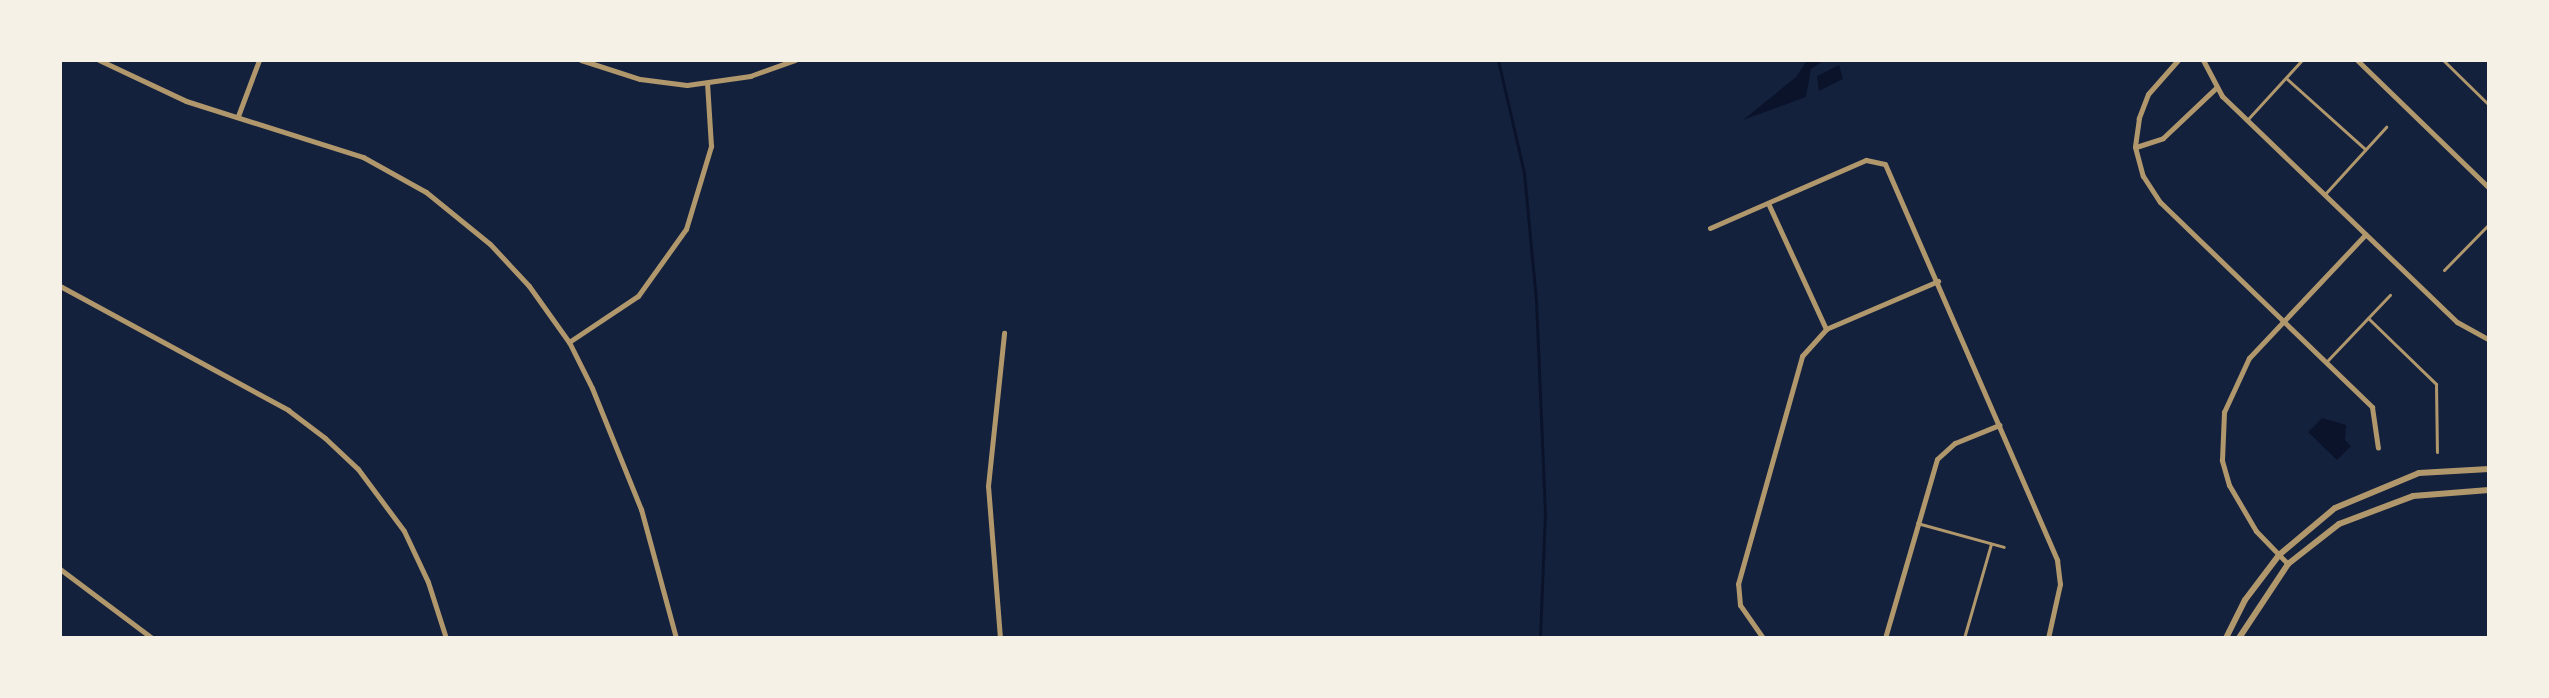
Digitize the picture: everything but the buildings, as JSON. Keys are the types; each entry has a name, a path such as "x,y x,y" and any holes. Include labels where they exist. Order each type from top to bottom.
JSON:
{"street":[{"path":"99,60 186,101 350,152 426,192 490,244 529,286 569,342 641,509 676,638"},
{"path":"238,116 259,60"},
{"path":"581,60 640,79 707,83 795,60"},
{"path":"2178,60 2148,94 2135,147 2143,176 2160,202 2328,360 2372,407 2378,448"},
{"path":"2203,60 2217,87 2248,119 2457,322 2489,340"},
{"path":"2357,60 2489,188"},
{"path":"569,342 638,296 672,255 697,205 707,167 707,83"},
{"path":"2135,147 2163,138 2217,87"},
{"path":"1710,228 1866,160 1881,161 1938,281 2059,568 2059,594 2048,638"},
{"path":"1768,203 1826,329"},
{"path":"2288,564 2239,506 2222,460 2222,433 2237,376 2283,320 2366,234"},
{"path":"1763,638 1740,605 1738,584 1799,366 1813,340 1826,329 1938,281"},
{"path":"60,286 288,410 325,438 358,469 404,531 428,582 446,638"},
{"path":"1000,638 988,486 1004,333"},
{"path":"1885,638 1917,523 1941,454 1999,425"},
{"path":"2226,638 2245,600 2279,555 2335,508 2392,480 2448,469 2489,469"},
{"path":"2239,638 2260,598 2314,539 2376,508 2444,491 2489,490"},
{"path":"60,569 152,638"}],"lane":[{"path":"2443,60 2489,105"},
{"path":"2248,119 2301,61"},
{"path":"2286,78 2365,149"},
{"path":"2325,194 2386,127"},
{"path":"2444,270 2489,224"},
{"path":"2328,360 2390,295"},
{"path":"2368,318 2436,384 2437,452"},
{"path":"1917,523 2004,547"},
{"path":"1964,638 1991,544"}],"water":[{"path":"1807,60 1825,60 1811,69 1806,97 1743,120 1796,77"},
{"path":"1839,65 1843,79 1819,91 1817,76"},
{"path":"2322,418 2346,425 2345,440 2351,446 2337,460 2308,432"}],"waterway":[{"path":"1498,60 1524,173 1536,299 1545,512 1540,638"}]}
